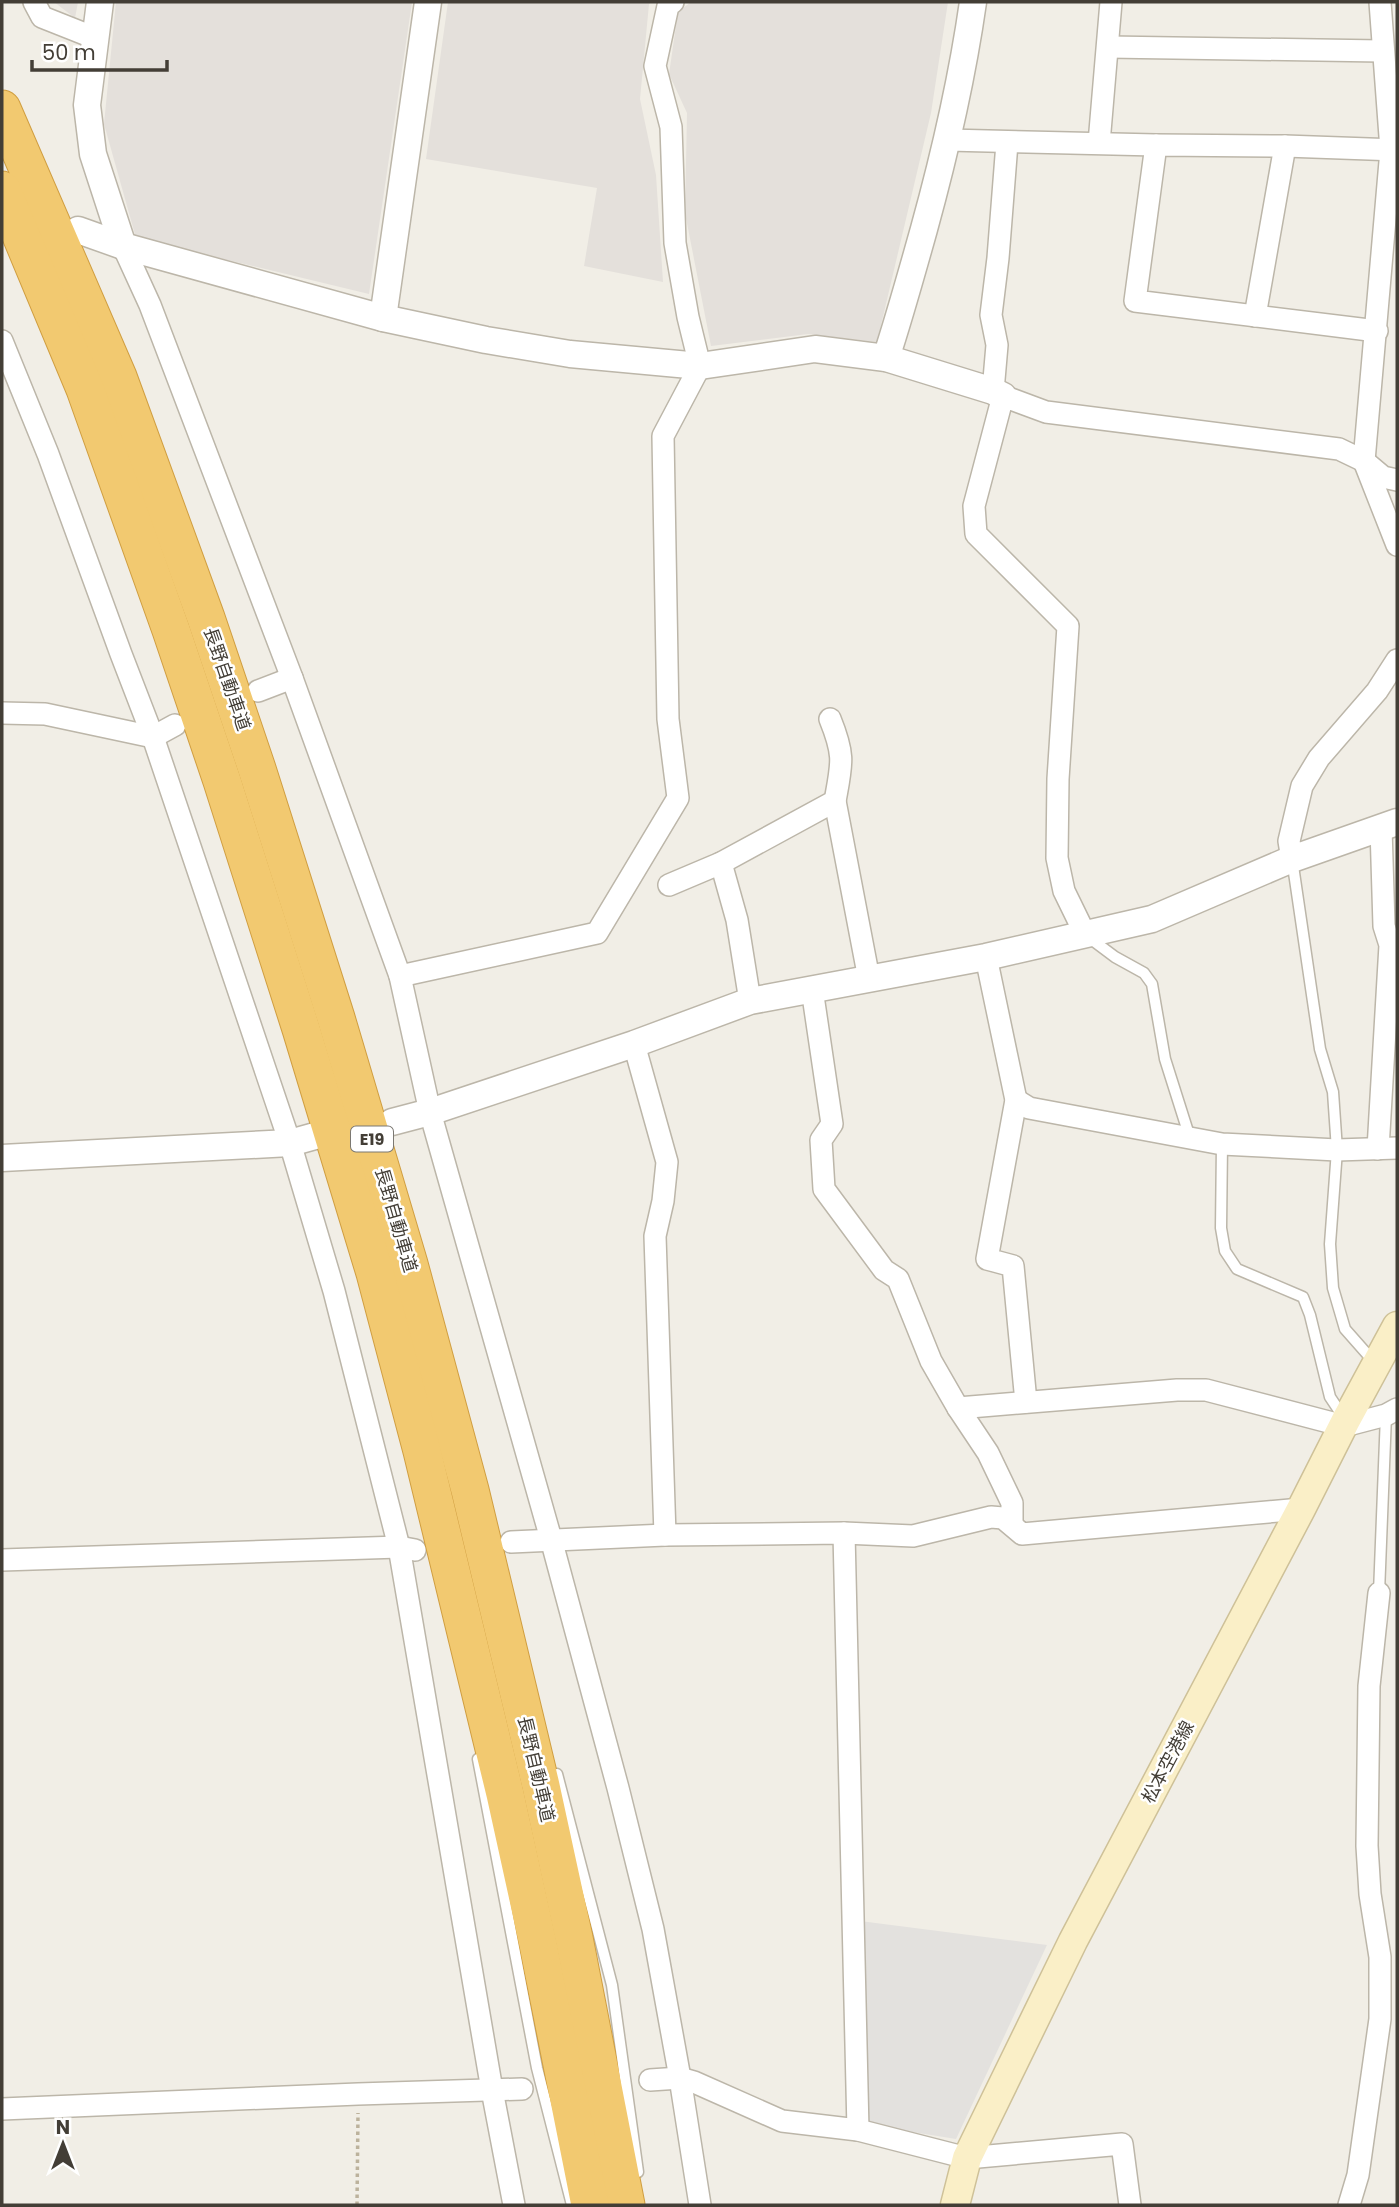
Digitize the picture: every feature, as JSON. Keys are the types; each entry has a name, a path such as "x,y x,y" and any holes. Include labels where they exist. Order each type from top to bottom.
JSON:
{"highway":[{"name":"長野自動車道","path":"2,109 118,377 164,500 232,694 336,1018 409,1264 470,1490 632,2191"},
{"name":"長野自動車道","path":"2,190 85,389 171,630 301,1029 371,1260 422,1451 505,1794 590,2205"}],"main road":[{"name":"松本空港線","path":"955,2205 967,2158 1073,1941 1397,1326"}],"street":[{"path":"34,2 42,17 95,38"},
{"path":"100,2 87,105 93,154 123,246 150,305 292,678 400,976 429,1112 551,1539 653,1929 680,2078 699,2205"},
{"path":"383,317 428,2"},
{"path":"400,976 597,933 678,798 668,719 663,436 700,366 675,243 671,127 655,66 668,6 673,2"},
{"path":"886,358 901,314 948,141 963,70 973,2"},
{"path":"1099,143 1111,2"},
{"path":"1380,2 1382,51 1394,150 1364,461 1397,545"},
{"path":"1108,47 1382,51"},
{"path":"948,141 1394,150"},
{"path":"1007,143 991,315 998,345 998,393 974,506 976,534 1068,625 1058,779 1057,858 1064,891 1085,934"},
{"path":"1156,145 1135,301 1377,331"},
{"path":"1255,316 1285,146"},
{"path":"78,230 123,246 383,317 486,340 570,354 700,366 815,349 886,358 998,393 1046,412 1339,449 1364,461 1383,477 1397,480"},
{"path":"2,341 48,454 303,1139 334,1291 407,1548 492,2090 514,2205"},
{"path":"1292,859 1289,841 1302,786 1319,758 1377,691 1397,660"},
{"path":"258,691 292,678"},
{"path":"2,713 45,714 153,737 175,725"},
{"path":"830,719 843,759 835,801 869,979"},
{"path":"670,884 721,863 835,801"},
{"path":"393,1122 634,1044 750,1001 986,957 1152,919 1292,859 1389,825 1384,926 1390,945 1388,1149 1337,1150 1222,1144 1030,1108 1016,1100"},
{"path":"721,863 737,920 750,1001"},
{"path":"986,957 1016,1100 987,1259 1013,1265 1026,1402"},
{"path":"812,989 832,1124 821,1140 824,1189 884,1270 898,1279 931,1361 988,1453 1013,1503 1012,1524"},
{"path":"634,1044 667,1162 663,1201 655,1236 665,1535"},
{"path":"2,1158 303,1139"},
{"path":"958,1408 1206,1390 1345,1423 1392,1412"},
{"path":"511,1542 665,1535 913,1536 991,1517 1003,1518 1022,1534 1301,1509"},
{"path":"844,1534 858,2130"},
{"path":"2,1560 407,1548"},
{"path":"1349,2205 1358,2175 1389,2020 1370,1894 1367,1846 1369,1686 1379,1593"},
{"path":"650,2080 680,2078 782,2121 858,2130 967,2158 1122,2144 1130,2205"},
{"path":"2,2109 522,2089"}],"lane":[{"path":"1292,859 1320,1049 1333,1092 1337,1150 1329,1244 1333,1288 1345,1329 1377,1365"},
{"path":"1085,934 1115,957 1144,973 1152,984 1165,1059 1190,1138"},
{"path":"1222,1144 1221,1228 1225,1251 1237,1269 1303,1297 1310,1315 1329,1397 1345,1423"},
{"path":"1379,1593 1392,1412"},
{"path":"422,1451 432,1532 451,1622"},
{"path":"470,1490 503,1577"},
{"path":"477,1754 537,2068 572,2205"},
{"path":"555,1768 612,1985 632,2191"}],"path":[{"path":"357,2205 358,2094"}],"shaded area":[{"path":"54,2 78,2 75,18"},
{"path":"116,2 412,2 369,294 136,238 104,124"},
{"path":"448,2 651,2 640,99 656,175 663,282 584,266 597,188 426,159"},
{"path":"691,2 948,2 931,113 877,342 808,334 711,346 685,213 687,113 669,74 678,12"},
{"path":"860,1921 1047,1945 956,2139 863,2124"}]}
